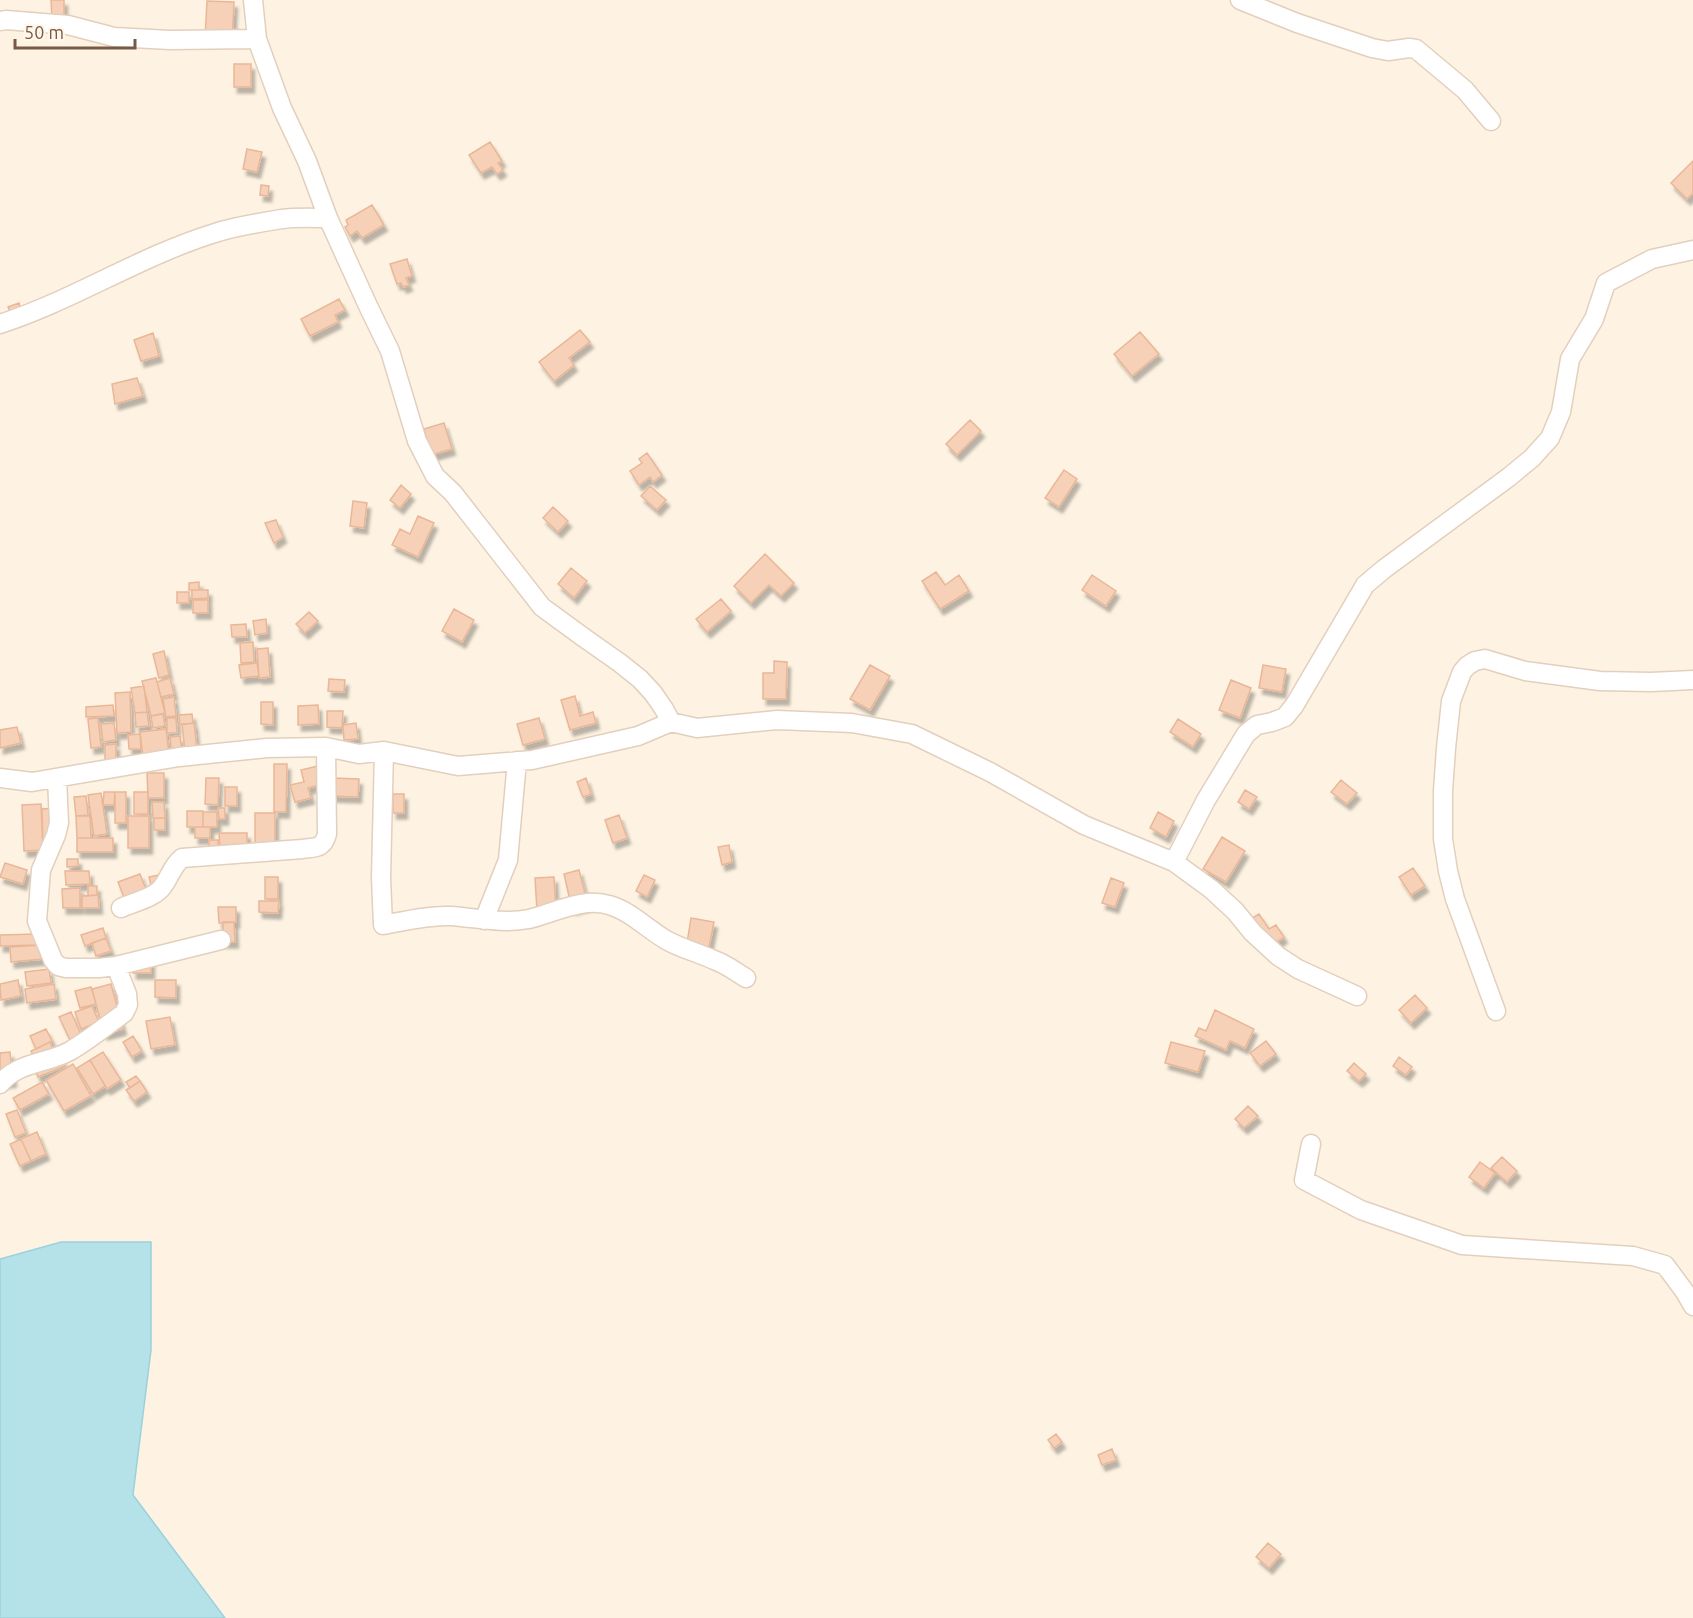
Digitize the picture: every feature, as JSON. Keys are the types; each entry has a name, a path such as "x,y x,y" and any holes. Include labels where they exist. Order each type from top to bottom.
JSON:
{"street":[{"path":"253,0 257,39 282,108 307,162 328,218 390,351 417,441 435,476 453,493 542,607 640,680 658,701 671,722"},
{"path":"1240,0 1297,23 1372,48 1388,51 1416,49 1465,90 1491,120"},
{"path":"0,21 68,25 114,37 170,40 257,39"},
{"path":"0,324 83,290 144,260 215,233 283,219 328,218"},
{"path":"1174,862 1206,800 1245,734 1257,725 1285,717 1294,706 1365,585 1509,477 1532,458 1550,438 1561,412 1570,359 1594,319 1606,283 1652,259 1693,250"},
{"path":"1496,1011 1455,900 1443,839 1443,791 1451,701 1462,672 1475,661 1485,659 1525,671 1600,681 1693,680"},
{"path":"0,778 32,782 179,757 267,748 326,747 359,754 384,751 458,766 532,760 638,736 671,722 697,728 777,720 852,723 912,734 990,772 1084,825 1174,862 1235,911 1253,933 1278,956 1319,980 1356,996"},
{"path":"121,908 154,894 163,887 175,865 182,858 302,849 322,845 327,834 326,747"},
{"path":"384,751 381,878 383,925 438,916 483,920 526,919 566,907 608,904 680,948 713,959 746,978"},
{"path":"483,920 508,860 517,761"},
{"path":"57,778 58,823 56,836 41,870 37,921 53,960 58,966 66,968 116,966 220,940"},
{"path":"0,1084 15,1071 56,1058 71,1050 124,1013 128,1005 127,994 116,966"},
{"path":"1311,1144 1304,1180 1361,1210 1462,1245 1633,1256 1665,1265 1693,1306"}],"water":[{"path":"61,1242 151,1242 151,1350 133,1495 225,1618 0,1618 0,1259"}],"building":[{"path":"51,0 64,0 64,19 52,19"},
{"path":"207,1 234,2 232,40 205,39"},
{"path":"234,64 251,64 251,87 234,87"},
{"path":"490,142 502,161 498,163 503,170 497,174 492,167 481,173 469,155"},
{"path":"247,149 262,152 257,172 243,169"},
{"path":"1693,161 1693,193 1687,199 1671,183"},
{"path":"261,185 269,186 268,196 260,195"},
{"path":"372,205 384,225 362,238 357,231 350,236 345,227 348,225 346,220"},
{"path":"407,259 412,276 406,278 409,285 403,287 401,283 397,284 390,264"},
{"path":"339,299 345,310 335,315 338,322 310,336 301,319"},
{"path":"19,303 22,314 12,317 8,307"},
{"path":"580,330 590,342 569,358 574,365 554,381 539,362"},
{"path":"1140,332 1159,354 1132,376 1114,354"},
{"path":"153,333 159,356 141,361 134,340"},
{"path":"137,378 143,396 115,404 112,384"},
{"path":"970,420 981,431 957,455 946,444"},
{"path":"444,423 452,449 431,455 424,429"},
{"path":"647,453 662,475 653,482 650,477 639,485 630,471 642,463 639,459"},
{"path":"1064,470 1077,479 1059,507 1045,498"},
{"path":"401,485 411,494 400,508 390,500"},
{"path":"650,486 666,500 657,510 641,496"},
{"path":"353,501 367,503 364,528 350,526"},
{"path":"553,507 568,521 558,532 543,518"},
{"path":"418,516 434,523 418,557 392,545 400,529 410,534"},
{"path":"276,520 283,537 274,543 265,523"},
{"path":"765,554 794,583 781,596 769,585 751,603 734,586"},
{"path":"571,568 587,581 574,598 558,584"},
{"path":"936,572 945,585 959,575 969,591 940,609 922,581"},
{"path":"1092,575 1116,591 1106,606 1082,590"},
{"path":"199,582 199,590 189,590 189,583"},
{"path":"192,590 208,590 208,598 192,599"},
{"path":"177,592 189,592 189,603 177,603"},
{"path":"721,599 731,611 707,632 696,619"},
{"path":"193,600 208,600 208,613 193,613"},
{"path":"454,609 474,620 462,642 442,631"},
{"path":"309,612 318,621 305,633 296,624"},
{"path":"266,619 267,633 255,635 253,621"},
{"path":"246,624 247,637 232,637 231,625"},
{"path":"253,642 254,662 241,663 240,643"},
{"path":"268,648 270,677 259,678 257,649"},
{"path":"164,651 169,675 159,678 153,654"},
{"path":"774,661 787,662 786,699 763,699 763,673 774,673"},
{"path":"257,663 259,676 241,678 239,665"},
{"path":"870,665 890,676 870,710 850,699"},
{"path":"1263,665 1286,669 1282,692 1259,688"},
{"path":"156,678 165,713 151,716 142,681"},
{"path":"170,678 174,694 161,697 157,682"},
{"path":"329,679 345,680 344,692 328,691"},
{"path":"1231,680 1251,688 1240,718 1219,710"},
{"path":"144,686 147,712 135,713 131,688"},
{"path":"130,692 131,732 117,733 115,693"},
{"path":"575,696 580,716 593,712 596,723 570,730 561,700"},
{"path":"174,697 176,716 166,717 163,699"},
{"path":"261,702 273,702 273,725 261,724"},
{"path":"113,705 114,716 86,717 86,707"},
{"path":"318,705 319,724 298,725 298,706"},
{"path":"327,711 343,711 342,728 327,727"},
{"path":"147,712 149,726 136,727 135,713"},
{"path":"163,714 165,726 153,728 151,716"},
{"path":"192,714 193,723 180,725 179,715"},
{"path":"98,718 101,747 91,748 88,719"},
{"path":"167,718 176,718 177,733 167,733"},
{"path":"539,718 545,739 523,745 517,724"},
{"path":"1178,719 1201,734 1193,747 1170,732"},
{"path":"114,723 116,740 103,742 101,724"},
{"path":"194,723 197,749 185,751 182,724"},
{"path":"356,723 358,739 344,740 343,725"},
{"path":"17,727 21,743 0,748 0,730"},
{"path":"166,729 169,754 143,757 140,732"},
{"path":"140,734 141,749 129,749 128,735"},
{"path":"180,736 182,753 172,754 170,737"},
{"path":"116,744 116,762 105,763 105,745"},
{"path":"274,764 287,764 286,812 274,812"},
{"path":"318,766 323,784 308,788 311,798 295,802 290,785 304,782 301,770"},
{"path":"147,773 164,773 164,798 148,798"},
{"path":"206,778 219,778 218,805 205,804"},
{"path":"332,778 359,779 358,797 331,796"},
{"path":"586,778 591,794 583,797 577,782"},
{"path":"1341,780 1357,793 1347,804 1331,792"},
{"path":"225,787 237,787 237,806 225,806"},
{"path":"1245,790 1257,797 1249,809 1238,802"},
{"path":"104,792 115,792 114,805 103,805"},
{"path":"115,792 126,792 126,823 115,823"},
{"path":"134,792 148,792 148,814 134,814"},
{"path":"101,793 107,834 94,836 88,795"},
{"path":"393,794 404,794 404,813 393,813"},
{"path":"86,796 88,815 76,816 74,797"},
{"path":"152,802 164,802 165,818 153,818"},
{"path":"41,804 43,850 24,851 22,805"},
{"path":"57,808 43,850 42,809"},
{"path":"218,808 225,808 225,819 219,819"},
{"path":"187,811 203,811 203,827 187,827"},
{"path":"203,812 217,812 217,827 203,827"},
{"path":"1158,812 1174,821 1166,837 1150,828"},
{"path":"255,813 275,813 275,843 255,843"},
{"path":"619,815 627,838 613,843 605,820"},
{"path":"76,816 90,816 91,838 77,838"},
{"path":"128,816 149,816 149,848 128,848"},
{"path":"154,818 165,818 165,830 154,830"},
{"path":"195,827 210,827 210,838 195,838"},
{"path":"219,833 247,833 247,847 220,848"},
{"path":"1222,837 1245,851 1226,882 1203,869"},
{"path":"77,838 113,838 113,852 77,852"},
{"path":"209,840 218,840 218,848 209,848"},
{"path":"729,845 732,862 722,865 718,847"},
{"path":"67,859 78,859 78,866 67,867"},
{"path":"5,863 27,870 23,884 0,877"},
{"path":"1413,868 1425,886 1411,895 1399,877"},
{"path":"579,870 588,905 572,909 564,874"},
{"path":"65,871 89,871 90,884 66,885"},
{"path":"140,874 147,892 125,900 118,882"},
{"path":"163,874 153,893 149,877"},
{"path":"644,875 655,880 647,897 636,891"},
{"path":"265,877 278,877 278,899 265,899"},
{"path":"554,877 556,910 537,911 535,878"},
{"path":"1111,878 1124,883 1115,907 1102,903"},
{"path":"88,886 97,886 97,895 88,896"},
{"path":"80,888 80,908 63,908 62,889"},
{"path":"98,895 99,908 82,908 82,896"},
{"path":"259,901 279,901 278,913 259,912"},
{"path":"218,907 236,907 236,922 219,923"},
{"path":"1259,914 1269,929 1276,925 1284,937 1266,949 1247,921"},
{"path":"691,918 714,922 709,947 687,943"},
{"path":"223,922 234,922 235,942 223,942"},
{"path":"103,928 106,938 85,946 81,935"},
{"path":"38,934 38,945 0,946 0,935"},
{"path":"106,938 111,951 96,956 92,943"},
{"path":"42,945 43,959 11,962 10,947"},
{"path":"133,953 151,953 151,973 133,973"},
{"path":"49,969 51,983 27,986 25,972"},
{"path":"18,980 21,996 1,1000 0,984"},
{"path":"155,980 176,980 176,998 155,997"},
{"path":"54,984 56,999 27,1003 25,989"},
{"path":"111,984 123,1029 104,1034 92,989"},
{"path":"91,987 96,1004 80,1008 75,991"},
{"path":"1415,995 1427,1008 1411,1023 1399,1010"},
{"path":"92,1006 99,1022 81,1029 75,1012"},
{"path":"1215,1010 1254,1029 1245,1048 1230,1041 1226,1050 1195,1036 1199,1028 1206,1031"},
{"path":"71,1012 83,1039 72,1044 59,1017"},
{"path":"170,1017 175,1045 151,1049 146,1021"},
{"path":"46,1029 52,1041 36,1049 30,1036"},
{"path":"133,1036 142,1051 132,1057 123,1042"},
{"path":"1266,1041 1276,1054 1260,1066 1250,1053"},
{"path":"50,1042 55,1055 37,1063 31,1051"},
{"path":"1171,1042 1205,1051 1198,1072 1165,1063"},
{"path":"10,1052 13,1081 0,1083 0,1053"},
{"path":"103,1052 121,1080 107,1089 90,1060"},
{"path":"60,1053 65,1066 38,1077 33,1065"},
{"path":"1399,1057 1412,1067 1406,1075 1393,1066"},
{"path":"90,1060 105,1086 93,1094 77,1068"},
{"path":"1354,1063 1366,1074 1359,1081 1347,1071"},
{"path":"73,1064 91,1096 64,1111 46,1080"},
{"path":"136,1076 140,1081 130,1088 126,1082"},
{"path":"140,1081 147,1092 134,1101 126,1090"},
{"path":"42,1082 49,1094 20,1110 13,1098"},
{"path":"1248,1106 1258,1116 1244,1128 1235,1119"},
{"path":"17,1110 26,1133 15,1137 6,1114"},
{"path":"37,1132 46,1154 31,1161 21,1139"},
{"path":"21,1139 31,1161 20,1166 10,1144"},
{"path":"1502,1157 1517,1171 1507,1182 1491,1168"},
{"path":"1480,1162 1495,1173 1484,1188 1469,1177"},
{"path":"1056,1434 1062,1442 1054,1448 1048,1440"},
{"path":"1112,1449 1116,1460 1102,1465 1098,1455"},
{"path":"1268,1543 1281,1554 1269,1568 1256,1557"}]}
